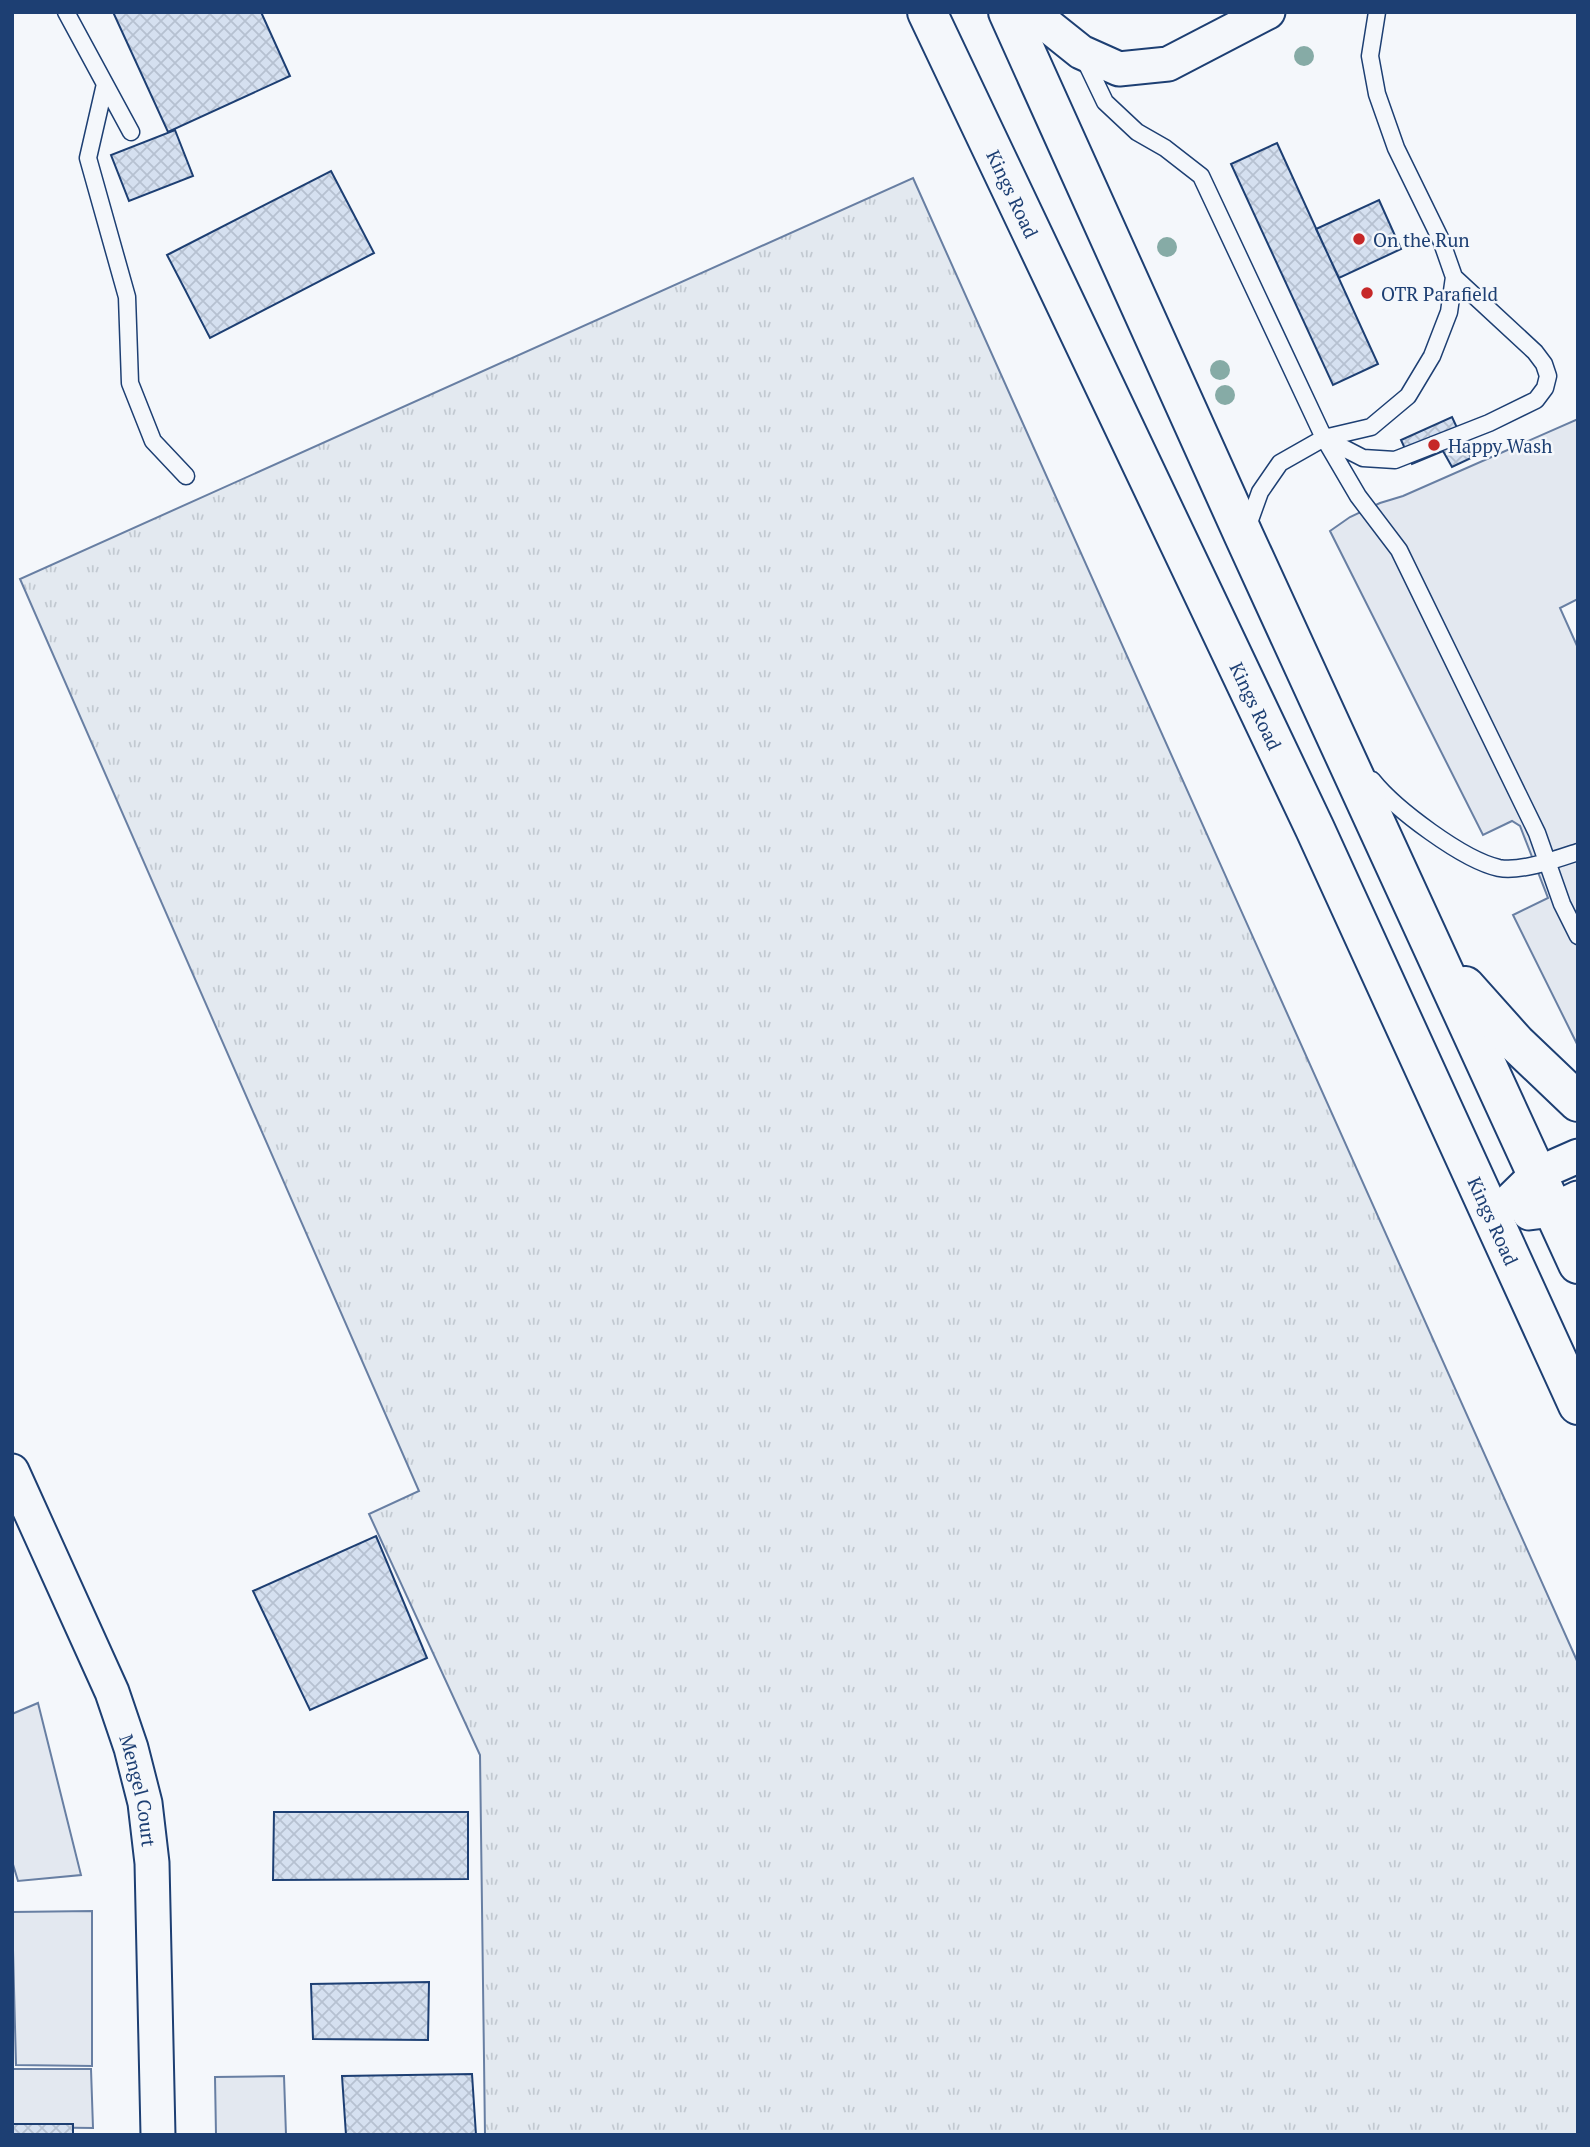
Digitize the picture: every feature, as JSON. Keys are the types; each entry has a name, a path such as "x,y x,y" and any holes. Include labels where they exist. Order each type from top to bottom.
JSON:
{"main road":[{"name":"Kings Road","path":"927,12 1315,830 1578,1405"},
{"path":"1009,12 1244,536 1537,1174 1566,1204 1578,1264"},
{"path":"1435,949 1485,1010 1578,1102"}],"street":[{"path":"1031,12 1081,52 1119,69 1168,64 1268,12"},
{"path":"1492,1218 1537,1174 1578,1156"},
{"path":"1492,1218 1566,1204"},
{"name":"Mengel Court","path":"12,1471 112,1692 131,1748 145,1803 152,1863 158,2135"}],"lane":[{"path":"66,12 131,132"},
{"path":"1244,536 1260,492 1280,464 1324,438 1371,427 1408,396 1432,356 1450,312 1454,277 1441,240 1396,148 1377,93 1370,56 1377,12"},
{"path":"1081,52 1105,102 1137,132 1166,148 1201,176 1324,438 1358,496 1399,550 1537,833 1562,904 1578,936"},
{"path":"105,84 88,158 127,297 130,383 153,441 186,476"},
{"path":"1324,438 1363,458 1395,460 1489,423 1536,400 1545,388 1549,376 1544,364 1535,352 1454,277"},
{"path":"1338,737 1385,796 1469,857 1501,868 1546,862 1578,852"}],"green space":[{"path":"913,178 1578,1663 1578,2135 485,2135 480,1755 369,1514 419,1491 20,579"}],"shaded area":[{"path":"1578,419 1578,599 1560,608 1578,648 1578,1046 1513,915 1548,898 1520,826 1512,821 1483,835 1330,531 1350,517 1380,503 1403,496"},
{"path":"38,1703 81,1875 18,1881 12,1861 12,1714"},
{"path":"92,1911 92,2066 16,2065 12,1912"},
{"path":"12,2069 91,2069 93,2128 12,2127"},
{"path":"284,2076 286,2135 216,2135 215,2077"}],"building":[{"path":"113,12 261,12 290,76 168,132"},
{"path":"175,130 193,176 129,201 111,155"},
{"path":"1277,143 1378,364 1333,385 1231,164"},
{"path":"331,171 374,253 210,338 167,255"},
{"name":"On the Run","path":"1379,200 1401,249 1339,278 1316,229"},
{"name":"Happy Wash","path":"1452,417 1471,458 1452,467 1443,451 1412,464 1401,440"},
{"path":"376,1536 427,1658 310,1710 253,1591"},
{"path":"274,1812 468,1812 468,1879 273,1880"},
{"path":"429,1982 428,2040 313,2039 311,1984"},
{"path":"472,2074 476,2135 346,2135 342,2076"},
{"path":"12,2124 73,2124 73,2135 12,2135"}],"place":[{"name":"On the Run","path":"1359,239"},
{"name":"OTR Parafield","path":"1367,293"},
{"name":"Happy Wash","path":"1434,445"}]}
